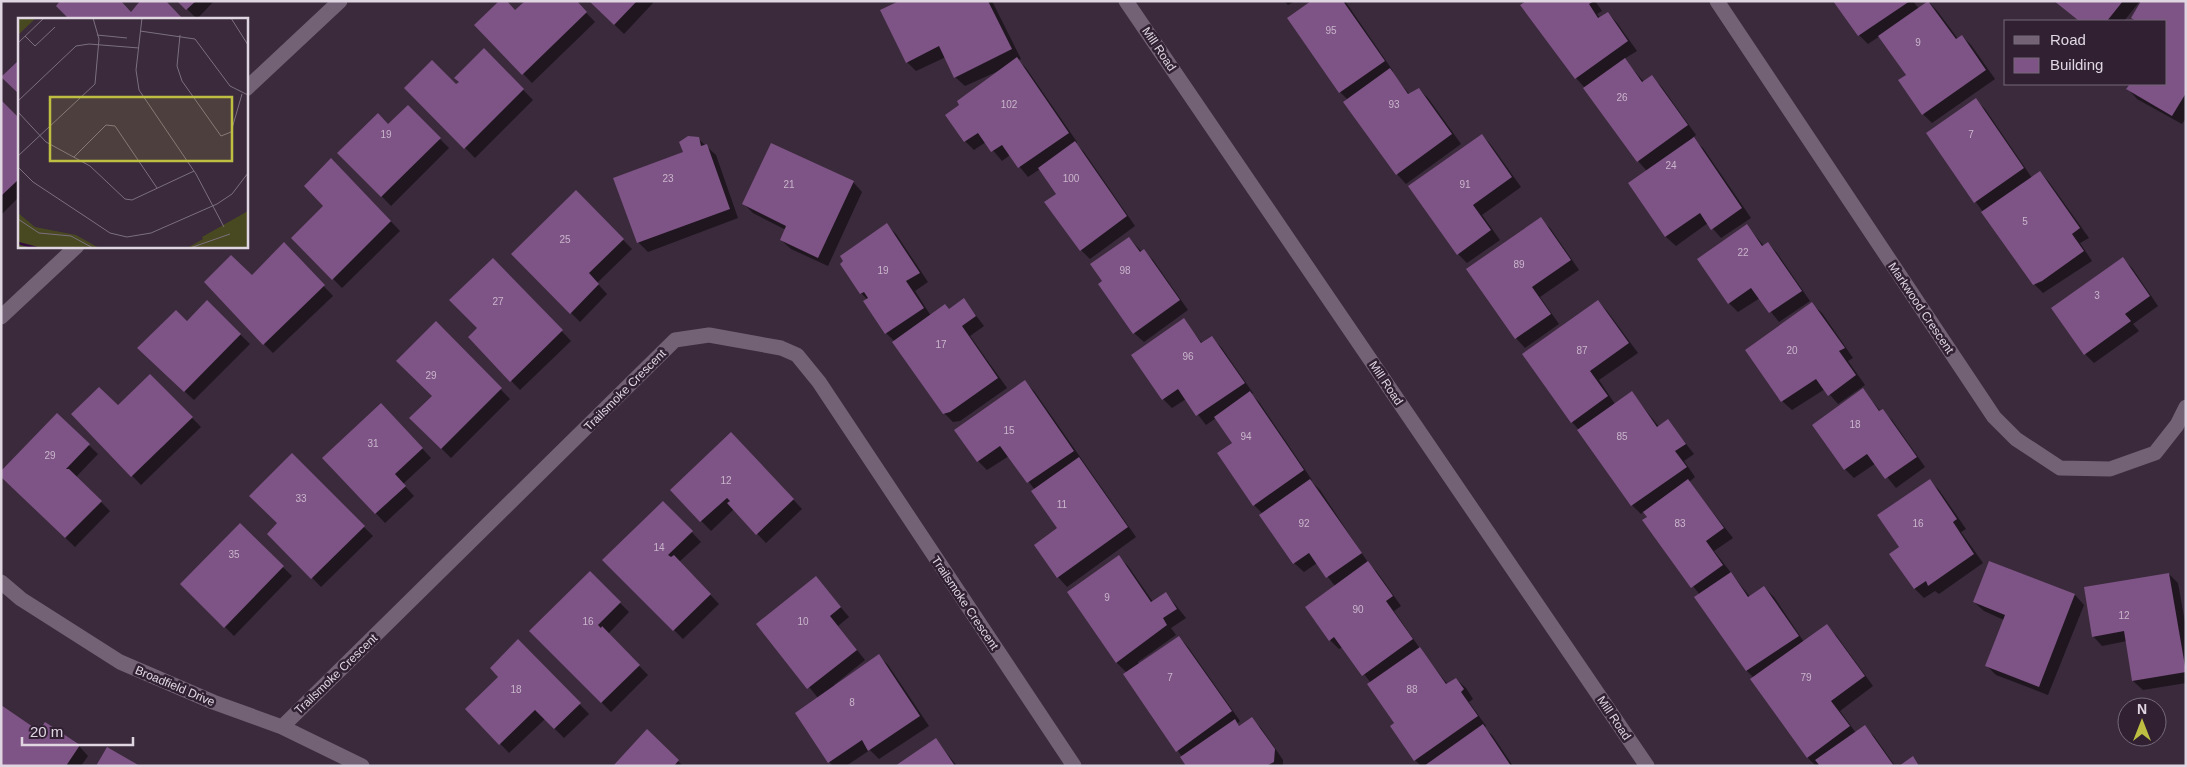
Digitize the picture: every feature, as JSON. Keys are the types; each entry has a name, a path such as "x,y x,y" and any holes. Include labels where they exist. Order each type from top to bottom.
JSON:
{"street":[{"path":"248,87 340,1"},
{"name":"Mill Road","path":"1126,1 1647,766"},
{"name":"Markwood Crescent","path":"1717,1 1994,417 2016,439 2060,468 2110,468 2155,452 2177,425 2186,407"},
{"path":"1,317 76,248"},
{"name":"Trailsmoke Crescent","path":"282,727 675,340 709,335 781,348 797,354 819,382 1074,766"},
{"name":"Broadfield Drive","path":"1,582 21,599 120,662 213,702 282,727 362,766"}],"building":[{"path":"60,1 121,1 131,12 140,1 166,1 182,18 68,18 56,6"},
{"path":"177,1 196,1 186,10"},
{"path":"499,1 507,1 515,10 525,1 577,1 587,12 522,75 474,25"},
{"path":"589,1 637,1 614,25"},
{"path":"899,1 988,1 1012,49 954,78 939,46 906,63 880,10"},
{"path":"1311,1 1343,1 1385,61 1339,93 1287,18"},
{"path":"1526,1 1594,1 1589,4 1598,18 1608,12 1628,41 1575,79 1520,5"},
{"path":"1833,1 1910,1 1858,36"},
{"path":"1928,1 1956,39 1962,35 1986,70 1922,115 1898,80 1906,75 1878,36"},
{"path":"2054,1 2123,1 2108,20 2078,20"},
{"path":"2141,1 2186,1 2186,93 2172,116 2126,89 2129,85 2167,85 2167,20 2134,20 2131,18"},
{"path":"484,48 524,89 464,149 404,88 432,60 456,84 459,82 454,78"},
{"path":"1017,57 1069,133 1018,168 1002,145 991,152 978,133 964,142 945,115 959,105 957,101"},
{"path":"1625,58 1642,82 1652,75 1688,125 1637,162 1583,88"},
{"path":"18,61 18,93 1,77"},
{"path":"1390,68 1408,94 1419,88 1452,134 1396,175 1343,102"},
{"path":"1976,98 2024,168 1974,203 1926,133"},
{"path":"1,100 18,117 18,180 1,196"},
{"path":"408,105 441,138 381,197 337,153 378,113 388,124"},
{"path":"1482,134 1512,177 1473,205 1491,230 1457,255 1408,186"},
{"path":"688,136 699,137 701,146 707,144 730,209 637,243 613,178 683,152 679,142"},
{"path":"1694,137 1742,208 1711,230 1700,213 1665,237 1628,183"},
{"path":"1075,141 1127,216 1080,251 1044,202 1056,194 1038,168"},
{"path":"771,143 854,181 818,258 780,240 786,226 742,204"},
{"path":"331,158 391,221 332,280 291,238 323,206 304,186"},
{"path":"2040,171 2080,228 2072,234 2084,251 2042,281 2033,285 1981,212"},
{"path":"576,190 624,239 589,273 599,284 570,314 511,254"},
{"path":"1541,217 1571,260 1532,287 1551,314 1515,339 1466,269"},
{"path":"887,223 920,273 906,281 924,308 885,334 863,301 868,298 864,292 860,294 840,264 843,261 840,256"},
{"path":"1747,224 1762,246 1768,242 1802,291 1769,313 1751,288 1728,304 1697,259"},
{"path":"1129,237 1140,252 1144,249 1180,300 1133,334 1098,284 1102,281 1090,264"},
{"path":"284,242 325,285 263,345 204,282 231,255 252,275"},
{"path":"2123,257 2150,296 2125,314 2131,321 2084,355 2051,308"},
{"path":"493,258 563,330 510,382 468,337 477,328 449,300"},
{"path":"964,298 976,316 962,326 998,378 950,412 943,414 892,342 945,304 949,309"},
{"path":"207,300 241,334 184,392 137,348 176,310 187,321"},
{"path":"1598,300 1629,343 1590,371 1608,396 1571,423 1522,354"},
{"path":"1812,302 1845,348 1839,351 1856,375 1828,396 1816,379 1781,402 1745,350"},
{"path":"1184,318 1201,343 1212,336 1245,383 1196,416 1178,389 1162,400 1131,355"},
{"path":"436,321 502,388 441,449 409,418 432,396 396,361"},
{"path":"150,374 193,417 131,477 71,414 99,387 118,405"},
{"path":"1025,380 1074,451 1027,483 1000,446 977,462 954,430"},
{"path":"1863,388 1879,411 1883,409 1917,457 1885,479 1867,454 1844,470 1812,425"},
{"path":"1250,391 1304,470 1253,506 1217,453 1232,443 1214,417"},
{"path":"1632,391 1657,427 1668,419 1686,444 1675,451 1687,467 1631,506 1577,430"},
{"path":"381,403 423,448 395,474 406,486 375,514 322,458"},
{"path":"57,413 90,444 66,469 69,469 102,501 65,538 1,477 1,471"},
{"path":"731,432 794,499 756,535 727,503 730,501 727,498 700,522 670,490"},
{"path":"292,453 365,526 311,579 267,534 277,523 249,496"},
{"path":"1079,457 1128,527 1057,578 1034,545 1057,528 1031,491"},
{"path":"1310,479 1362,553 1326,578 1309,553 1293,564 1259,515"},
{"path":"1688,479 1724,528 1706,541 1723,565 1691,588 1642,520 1647,517 1643,512"},
{"path":"1930,479 1957,519 1953,522 1974,554 1928,586 1926,581 1914,589 1889,554 1899,547 1877,515"},
{"path":"663,501 693,531 668,555 671,557 674,555 711,594 673,631 602,560"},
{"path":"240,523 284,566 224,628 180,584"},
{"path":"1119,555 1151,602 1166,592 1177,609 1163,618 1167,625 1116,663 1067,592"},
{"path":"1368,561 1393,596 1386,601 1413,639 1362,676 1334,637 1329,641 1305,607"},
{"path":"1989,561 2075,594 2039,687 1985,666 2005,615 1973,602"},
{"path":"590,571 621,602 598,625 601,628 602,626 640,665 601,703 529,631"},
{"path":"1731,572 1748,597 1764,586 1799,636 1746,671 1694,597"},
{"path":"2169,573 2186,672 2132,681 2124,631 2092,637 2084,587"},
{"path":"816,576 841,607 830,616 857,650 807,689 756,624"},
{"path":"1827,624 1865,676 1831,701 1850,726 1807,758 1750,679"},
{"path":"1179,636 1232,711 1176,752 1123,674"},
{"path":"518,639 581,703 554,729 535,710 499,745 465,709 498,677 490,668"},
{"path":"1420,647 1446,684 1456,678 1464,689 1461,692 1478,716 1414,761 1390,726 1394,723 1367,684"},
{"path":"879,654 920,716 868,751 862,740 828,763 795,713"},
{"path":"1,705 39,731 45,722 80,745 66,766 1,766"},
{"path":"1252,717 1275,749 1274,762 1266,766 1186,766 1180,757 1235,719 1239,726"},
{"path":"1483,724 1511,766 1424,766"},
{"path":"1865,725 1894,766 1820,766 1815,760"},
{"path":"647,729 679,760 674,766 613,766"},
{"path":"936,738 955,766 895,766"},
{"path":"107,747 140,766 96,766"},
{"path":"1913,756 1919,766 1899,766"}]}
